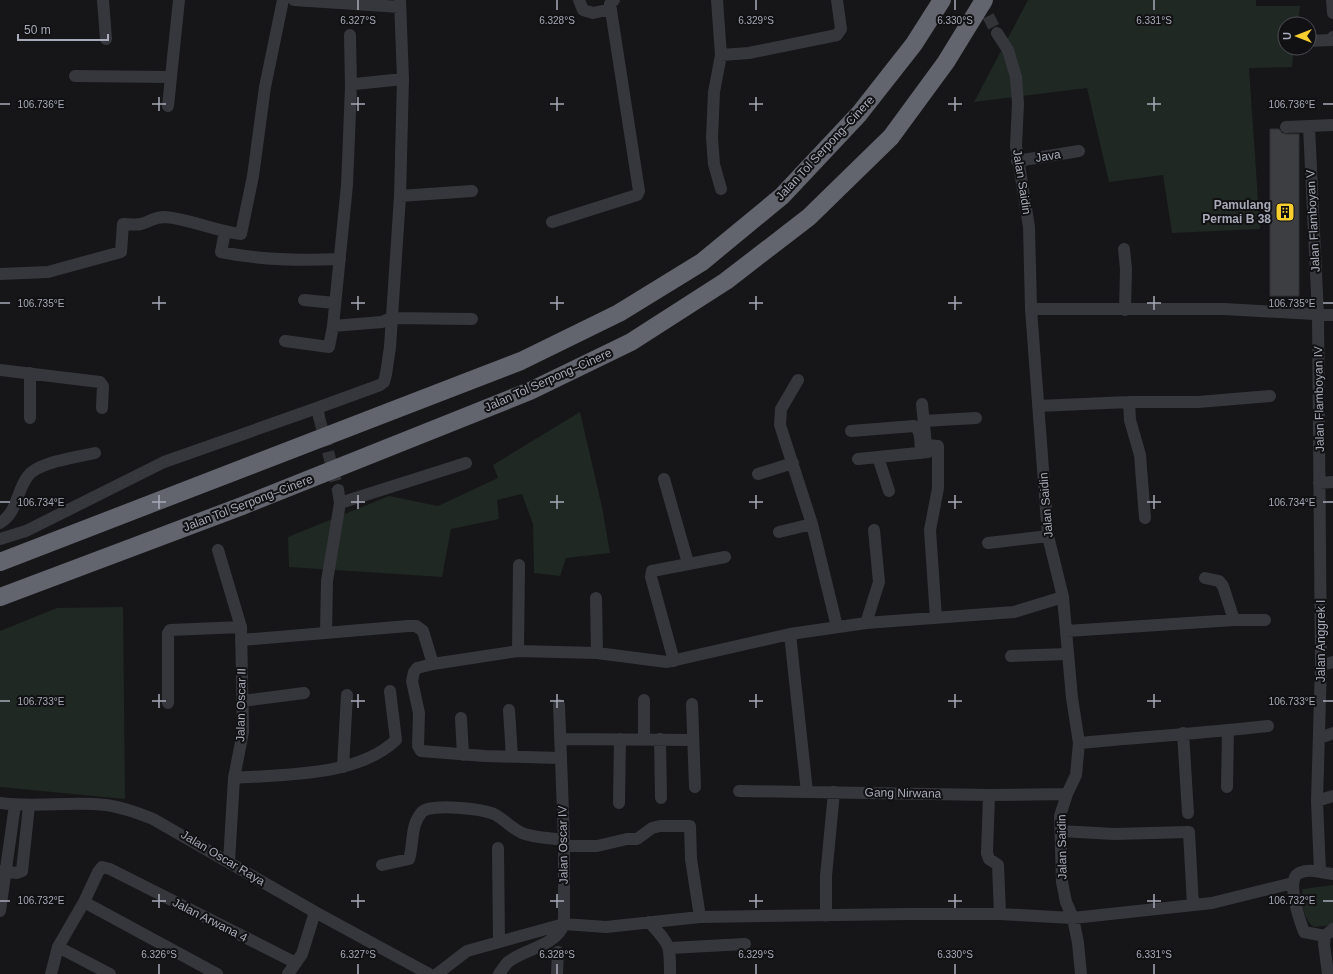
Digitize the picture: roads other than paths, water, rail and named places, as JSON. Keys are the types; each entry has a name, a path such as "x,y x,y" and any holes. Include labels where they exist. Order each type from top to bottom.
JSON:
{"highway":[{"name":"Jalan Tol Serpong–Cinere","path":"0,562 521,361 619,313 702,262 782,196 859,114 914,44 942,0"},
{"name":"Jalan Tol Serpong–Cinere","path":"0,597 242,506 530,391 631,342 726,281 809,217 891,137 946,62 984,0"}],"street":[{"path":"103,0 106,39"},
{"path":"168,106 179,0"},
{"path":"0,274 48,272 121,252 122,224 142,224 154,217 188,220 194,224 225,232 241,234 253,176 265,87 283,0"},
{"path":"0,539 26,532 164,462 318,413 384,382 390,347 400,196 403,79 400,4 294,0"},
{"path":"552,222 637,196 639,191 612,4 593,13 583,10 579,0"},
{"path":"717,0 721,55 714,92 712,138 714,164 721,189"},
{"path":"721,55 749,53 836,35 841,29 837,0"},
{"path":"1332,0 1333,13"},
{"name":"Jalan Saidin","path":"997,34 1008,50 1016,77 1018,104 1016,146 1017,161 1029,227 1031,309 1048,536 1063,597 1072,698 1079,744 1076,775 1066,794 1060,816 1060,831 1062,882 1066,902 1073,918 1078,942 1081,974"},
{"path":"285,341 329,347 333,326 347,185 351,87 350,36"},
{"path":"1317,41 1331,40 1333,37"},
{"path":"75,76 170,77"},
{"path":"351,87 355,84 403,79"},
{"path":"1286,127 1333,125"},
{"name":"Jalan Flamboyan V","path":"1309,127 1318,315"},
{"name":"Java","path":"1017,161 1079,151"},
{"path":"400,196 472,191"},
{"path":"225,232 221,252 246,257 292,261 340,259"},
{"path":"1124,249 1126,268 1125,310"},
{"path":"304,300 335,303"},
{"path":"1031,309 1224,309 1333,315"},
{"name":"Jalan Flamboyan IV","path":"1318,315 1319,483"},
{"path":"333,326 382,322 391,318 472,319"},
{"path":"0,370 100,382 103,386 102,408"},
{"path":"30,373 30,418"},
{"path":"798,380 785,401 780,418 781,430 812,524 837,627"},
{"path":"1038,406 1129,402 1198,402 1270,396"},
{"path":"1129,402 1130,420 1140,455 1145,518"},
{"path":"922,404 926,445 938,445 938,488 930,530 936,618"},
{"path":"924,421 976,418"},
{"path":"851,431 914,426 918,428 920,434 921,453"},
{"path":"858,459 934,452 937,455"},
{"path":"0,523 12,512 28,475 47,464 95,454"},
{"path":"878,457 889,491"},
{"path":"340,503 466,463"},
{"path":"758,474 793,463"},
{"path":"664,479 688,563"},
{"path":"1319,483 1333,482"},
{"name":"Jalan Anggrek I","path":"1319,483 1327,664 1320,738 1317,801 1320,871"},
{"path":"326,632 327,581 340,503 338,490"},
{"path":"779,532 812,524"},
{"path":"866,623 878,582 874,530"},
{"path":"988,543 1048,536"},
{"name":"Jalan Oscar II","path":"218,550 241,627 243,732 234,778 229,862"},
{"path":"674,661 650,575 653,570 725,557"},
{"path":"518,651 519,565"},
{"path":"1205,578 1218,581 1224,586 1234,620"},
{"path":"560,758 463,755 421,751 419,748 419,713 412,681 414,672 417,668 433,664 518,651 597,653 667,662 790,634 866,623 1014,612 1063,597"},
{"path":"596,598 597,653"},
{"path":"1067,631 1234,620 1265,620"},
{"path":"241,640 416,626 423,631 433,664"},
{"path":"168,703 168,633 170,630 241,627"},
{"path":"790,634 807,792"},
{"path":"1011,656 1068,654"},
{"path":"234,778 317,772 343,767 368,758 391,746 396,740 390,690"},
{"path":"243,701 304,693"},
{"path":"343,767 347,696"},
{"path":"644,700 644,739"},
{"path":"692,704 695,787"},
{"name":"Jalan Oscar IV","path":"559,705 564,843 564,924"},
{"path":"510,710 512,757"},
{"path":"461,718 463,755"},
{"path":"1079,744 1268,726"},
{"path":"1227,787 1228,731"},
{"path":"1184,733 1188,813"},
{"path":"1320,738 1333,733"},
{"path":"560,739 693,740"},
{"path":"619,803 620,739"},
{"path":"660,740 661,798"},
{"name":"Gang Nirwana","path":"739,791 989,795 1066,794"},
{"path":"826,916 826,876 834,792"},
{"path":"989,795 987,853 988,859 998,866 1000,914"},
{"path":"1317,801 1333,796"},
{"name":"Jalan Oscar Raya","path":"0,803 29,806 90,804 129,809 174,829 315,912 429,974"},
{"path":"0,911 3,871 14,805"},
{"path":"3,871 18,873 22,871 29,806"},
{"path":"382,866 409,859 415,826 422,813 426,810 433,809 475,809 484,811 495,815 523,833 564,843 597,846 627,839 637,839 652,828 660,826 690,826 691,858 700,917"},
{"path":"1060,831 1114,834 1190,832 1193,905"},
{"path":"498,848 499,942"},
{"name":"Jalan Arwana 4","path":"84,902 98,872 102,868 116,873 296,963"},
{"path":"1328,974 1324,944 1329,932 1304,932 1295,903 1293,883 1297,874 1300,873 1320,871 1333,874"},
{"path":"437,974 467,951 564,924 606,927 700,917 1000,914 1073,918 1212,902 1293,883"},
{"path":"51,974 58,947 84,902 217,974"},
{"path":"288,974 302,954 315,912"},
{"path":"649,922 666,940 670,948 670,974"},
{"path":"499,974 508,962 550,941 561,933 564,924"},
{"path":"670,948 745,944"},
{"path":"58,947 110,974"},
{"path":"557,974 558,952"}],"tunnel":[{"path":"980,0 997,33"},
{"path":"319,417 338,490"}],"place":[{"name":"Pamulang Permai B 38","path":"1285,212"}]}
